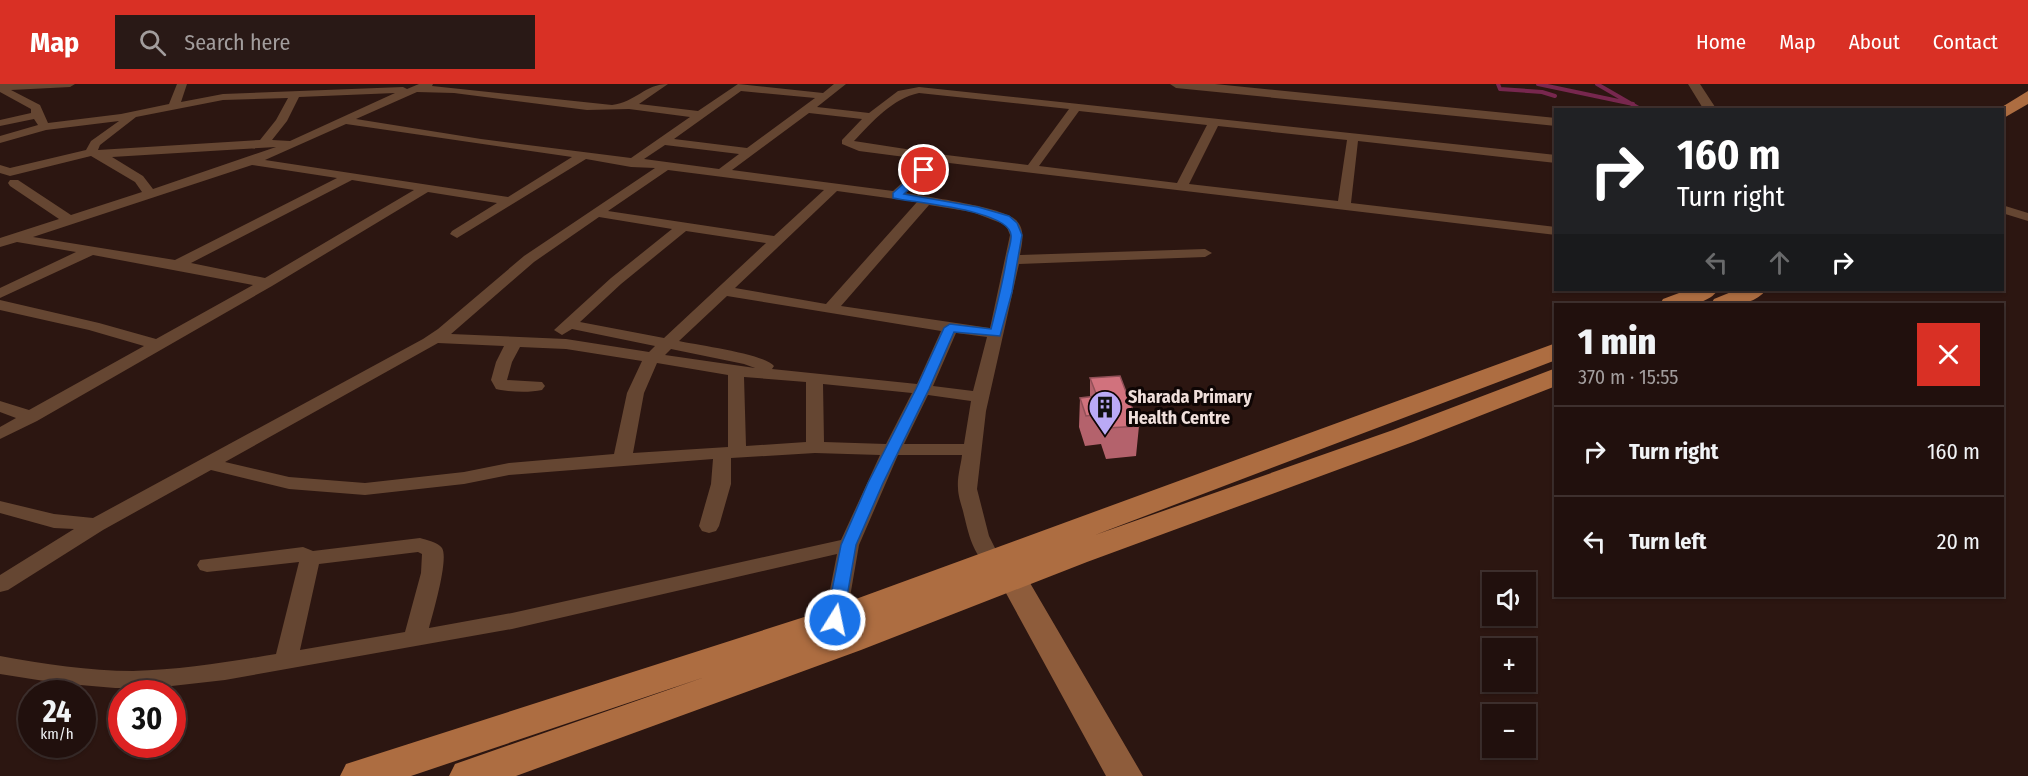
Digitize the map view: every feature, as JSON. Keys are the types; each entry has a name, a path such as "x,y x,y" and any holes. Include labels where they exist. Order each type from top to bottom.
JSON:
{"main road":[{"path":"2006,122 2028,96"},
{"path":"2006,122 2028,117"},
{"path":"1674,303 1704,291"},
{"path":"1725,303 1752,291"},
{"path":"469,776 848,641 1004,569 1554,352"},
{"path":"360,776 835,620 1004,569 1403,436 1554,377"},
{"path":"1004,569 1125,776"}],"street":[{"path":"1,89 69,84"},
{"path":"174,106 182,84"},
{"path":"629,106 663,84"},
{"path":"725,178 749,152 841,84"},
{"path":"1176,84 1554,122"},
{"path":"1694,84 1710,108"},
{"path":"632,163 742,86 824,96"},
{"path":"0,243 251,161 419,88"},
{"path":"0,140 45,127 233,96 419,88 454,90 593,108 629,106 701,115"},
{"path":"1,89 36,107 37,115 45,127"},
{"path":"1554,159 912,90 902,93 871,117 846,142 860,147 938,158 1554,231"},
{"path":"264,143 281,121 295,95"},
{"path":"1032,168 1076,107"},
{"path":"807,109 871,117"},
{"path":"95,153 95,143 138,112"},
{"path":"0,123 37,115"},
{"path":"346,121 664,167 822,197"},
{"path":"1182,186 1214,122"},
{"path":"1344,205 1353,138"},
{"path":"665,141 749,152"},
{"path":"0,169 10,172 95,153 264,143 294,144"},
{"path":"95,153 138,179 149,193"},
{"path":"457,234 582,156"},
{"path":"896,195 938,158"},
{"path":"251,161 348,178 509,201"},
{"path":"0,585 96,525 436,338 529,258 664,167"},
{"path":"177,265 348,178"},
{"path":"725,178 834,187 896,195 974,209 1012,223 1017,235 981,396 972,449 968,497 979,536 987,552 1004,569"},
{"path":"14,183 68,219"},
{"path":"622,461 636,392 643,370 652,358 834,187"},
{"path":"0,434 267,283 424,189"},
{"path":"830,309 926,200"},
{"path":"2004,210 2028,217"},
{"path":"596,213 777,241"},
{"path":"2004,216 2028,222"},
{"path":"548,343 616,281 684,226"},
{"path":"15,238 177,265 267,283"},
{"path":"0,294 92,250"},
{"path":"1012,260 1205,253"},
{"path":"723,291 950,328 995,333"},
{"path":"0,305 93,326 158,345"},
{"path":"568,324 668,342 748,360 788,375"},
{"path":"835,620 849,545 950,328"},
{"path":"436,338 591,347 736,370 981,396"},
{"path":"515,341 498,380 502,385 536,386"},
{"path":"709,526 730,454 736,370"},
{"path":"814,378 815,447"},
{"path":"0,406 32,417"},
{"path":"210,464 289,483 365,489 568,463 815,447 892,450 972,449"},
{"path":"0,507 54,521 96,525"},
{"path":"207,565 303,554 309,558 420,545 433,550 432,573 416,639"},
{"path":"0,666 68,675 152,679 286,661 513,621 767,561 849,545"},
{"path":"286,661 309,569 309,558"}],"building":[{"path":"1120,376 1139,426 1108,428 1103,414 1086,416 1080,398 1097,396 1090,378"}],"waterway":[{"path":"1498,84 1500,89 1542,92 1555,96"},
{"path":"1538,84 1631,104"},
{"path":"1597,84 1631,104"},
{"path":"1631,104 1639,108"}],"place":[{"name":"Sharada Primary Health Centre","path":"1105,436"}],"route":[{"path":"835,620 849,545 875,483 950,328 995,333 1006,292 1017,235 1012,223 974,209 896,195 924,170"}]}
